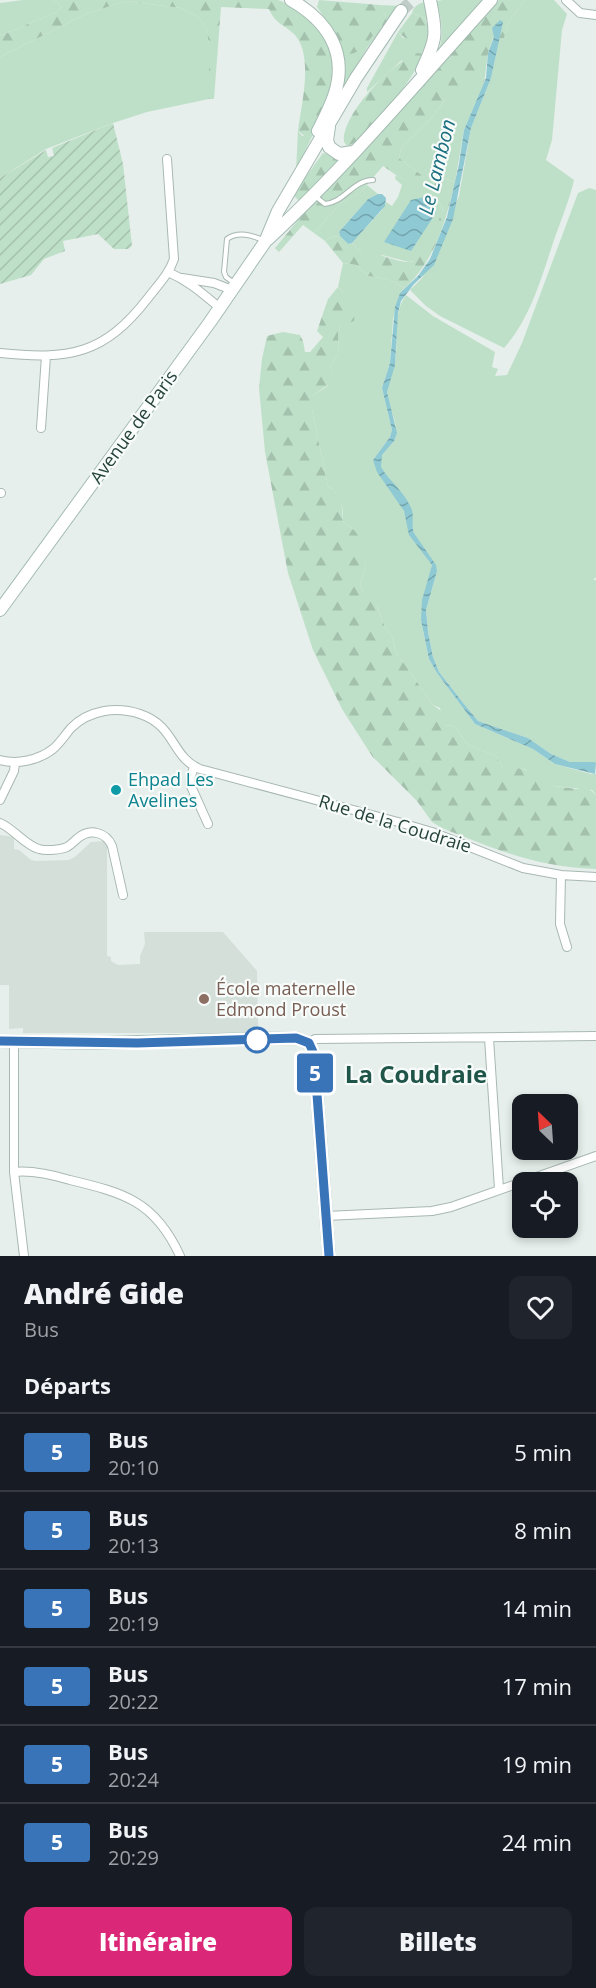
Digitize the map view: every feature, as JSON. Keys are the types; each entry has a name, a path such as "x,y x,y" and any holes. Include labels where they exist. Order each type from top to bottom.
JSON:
{"main road":[{"path":"291,0 309,12 326,28 337,55 336,92 316,136 312,153"},
{"path":"413,87 435,41 430,0"},
{"name":"Avenue de Paris","path":"0,610 220,308 265,242 314,195 491,0"},
{"name":"Avenue de Paris","path":"265,242 278,211 356,78 401,11"},
{"path":"329,127 327,140 329,147 339,154 353,152"},
{"path":"0,1041 122,1043 296,1038 309,1043 314,1054 329,1256"}],"street":[{"path":"566,0 580,13 596,15"},
{"path":"0,352 46,356 82,350 117,331 136,313 168,272 174,259 166,159"},
{"path":"168,272 200,290 220,308"},
{"path":"182,278 234,287"},
{"path":"41,428 46,356"},
{"path":"0,760 15,762 32,759 49,751 73,726 90,714 108,711 141,714 159,724 170,735 185,760 194,767 190,784 208,824"},
{"path":"0,800 14,771 15,762"},
{"name":"Rue de la Coudraie","path":"194,767 410,825 522,868 561,875 596,877"},
{"path":"0,823 40,850 62,849 90,832 103,834 110,840 123,894"},
{"path":"561,875 560,924 567,946"},
{"path":"309,1043 315,1039 596,1036"},
{"path":"489,1038 499,1189"},
{"path":"14,1042 14,1172 24,1256"},
{"path":"326,1216 432,1211 451,1207 596,1156"},
{"path":"14,1172 60,1177 121,1193 140,1204 158,1220 172,1238 180,1256"}],"lane":[{"path":"314,195 325,204 333,203 340,200 359,183 373,180"},
{"path":"234,287 225,275 227,239 232,236 252,235 265,242"}],"shaded area":[{"path":"0,835 14,837 14,849 36,861 69,860 91,842 107,841 107,956 118,965 140,964 140,956 145,944 144,932 223,932 257,971 258,1026 253,1033 23,1033 23,1028 9,1029 9,985 0,985"}],"green space":[{"path":"54,0 62,7 56,12 0,36 0,3"},
{"path":"54,0 278,0 293,6 325,34 334,65 329,99 313,134 306,137 298,131 305,82 304,56 301,44 295,35 277,21 269,9 221,7 214,99 209,99 209,44 206,27 197,16 181,8 126,1 86,14 0,57 0,36 56,12 62,7"},
{"path":"319,0 380,5 386,17 386,24 359,50 348,54 341,50 335,33 317,7"},
{"path":"485,0 438,52 442,33 437,1"},
{"path":"499,0 525,0 509,21 504,38 493,38 488,53 484,83 478,66 459,95 446,99 430,120 401,148 399,158 424,177 439,177 455,182 438,239 415,277 405,288 388,279 368,276 357,265 343,263 325,241 331,237 340,236 348,244 352,243 362,254 368,251 405,262 414,260 419,255 429,240 443,209 433,195 383,166 360,193 341,203 314,233 303,225 279,252 275,248 319,195"},
{"path":"525,0 554,0 567,14 562,30 552,140 546,160 574,180 534,298 521,324 504,348 440,316 410,290 422,278 459,196 471,128 491,78 499,38 504,38 509,21"},
{"path":"126,1 181,8 197,16 206,27 209,44 209,99 147,112 113,123 46,149 0,178 0,57 86,14"},
{"path":"428,1 432,31 423,57 401,61 367,92 367,88 398,32 403,38 428,22 425,18 412,13 418,5"},
{"path":"380,5 401,6 369,45 345,84 341,85 341,50 368,41 376,30 386,24 386,17"},
{"path":"412,13 425,18 429,29 422,36 410,39 398,32"},
{"path":"418,53 423,57 389,108 367,133 347,146 344,142 345,131 360,104 395,66"},
{"path":"478,65 484,83 464,130 455,182 439,177 424,177 399,158 401,148 430,120"},
{"path":"113,123 123,164 132,246 128,249 114,249 98,234 63,241 65,251 44,259 31,275 0,284 0,178 46,150 48,157 54,156 52,148"},
{"path":"298,131 302,136 313,134 296,171"},
{"path":"323,153 344,158 304,199 299,201 295,197 295,192"},
{"path":"396,175 429,192 443,209 437,229 418,259 409,262 382,255 362,254 352,243 382,210 386,202 392,206 398,197 402,185 395,179"},
{"path":"367,185 378,194 368,199 339,232 340,236 331,237 325,241 314,233 341,203 360,193"},
{"path":"589,188 596,190 596,577 593,580 596,580 596,763 570,762 551,754 528,738 478,721 439,672 433,657 426,610 437,571 414,533 408,502 385,475 380,465 382,456 393,442 396,433 387,389 395,362 399,310 406,295 433,316 495,352 492,367 498,369 495,376 507,375 522,343 578,193"},
{"path":"343,263 357,265 368,276 388,279 405,288 400,293 393,319 390,363 382,388 392,430 390,437 373,460 400,503 408,526 432,565 421,620 429,659 475,724 533,749 555,764 596,774 596,795 592,790 554,786 525,769 503,768 496,756 468,745 454,726 444,725 440,708 433,705 396,652 392,637 385,627 377,606 363,593 360,585 366,563 355,531 343,521 339,497 328,486 312,410 312,396 330,382 330,366 339,353 338,334 341,326 344,293 338,287"},
{"path":"338,287 354,304 354,321 341,326 338,334 339,353 330,366 333,378 331,383 312,396 312,410 328,486 341,497 343,521 355,531 365,546 366,563 360,585 363,593 375,601 385,627 392,637 396,652 433,705 444,713 444,725 454,726 468,745 496,756 503,768 517,768 538,773 554,786 577,789 586,786 596,795 596,869 554,865 517,856 442,828 432,822 417,801 372,756 342,709 313,650 288,573 265,452 259,388 267,336 283,332 300,335 305,352 310,352 323,337 317,331 328,299"}],"water":[{"path":"500,20 503,22 491,78 471,128 453,219 434,265 414,284 401,301 398,313 395,365 387,392 397,433 394,441 382,455 381,467 409,504 413,513 414,533 436,565 437,571 426,610 433,657 439,672 478,721 528,738 551,754 570,762 594,762 596,763 595,774 555,764 533,749 475,724 437,673 429,659 421,620 422,600 432,565 409,535 404,511 377,472 373,460 390,437 392,430 382,388 390,363 395,307 400,293 418,276 430,259 447,217 464,130 486,78 488,53 494,37 492,28"},
{"path":"378,194 386,198 385,206 352,243 348,244 339,232 368,199"},
{"path":"425,197 434,205 436,213 411,251 384,242 411,200"}],"tunnel":[{"path":"401,11 413,0"}],"bus line":[{"name":"5","path":"0,1041 137,1043 296,1038 309,1043 314,1054 329,1256"}],"place":[{"name":"Ehpad Les Avelines","path":"116,790"},
{"name":"École maternelle Edmond Proust","path":"204,999"}],"district":[{"name":"La Coudraie","path":"416,1075"}],"water label":[{"name":"Le Lambon","path":"437,167"}]}
